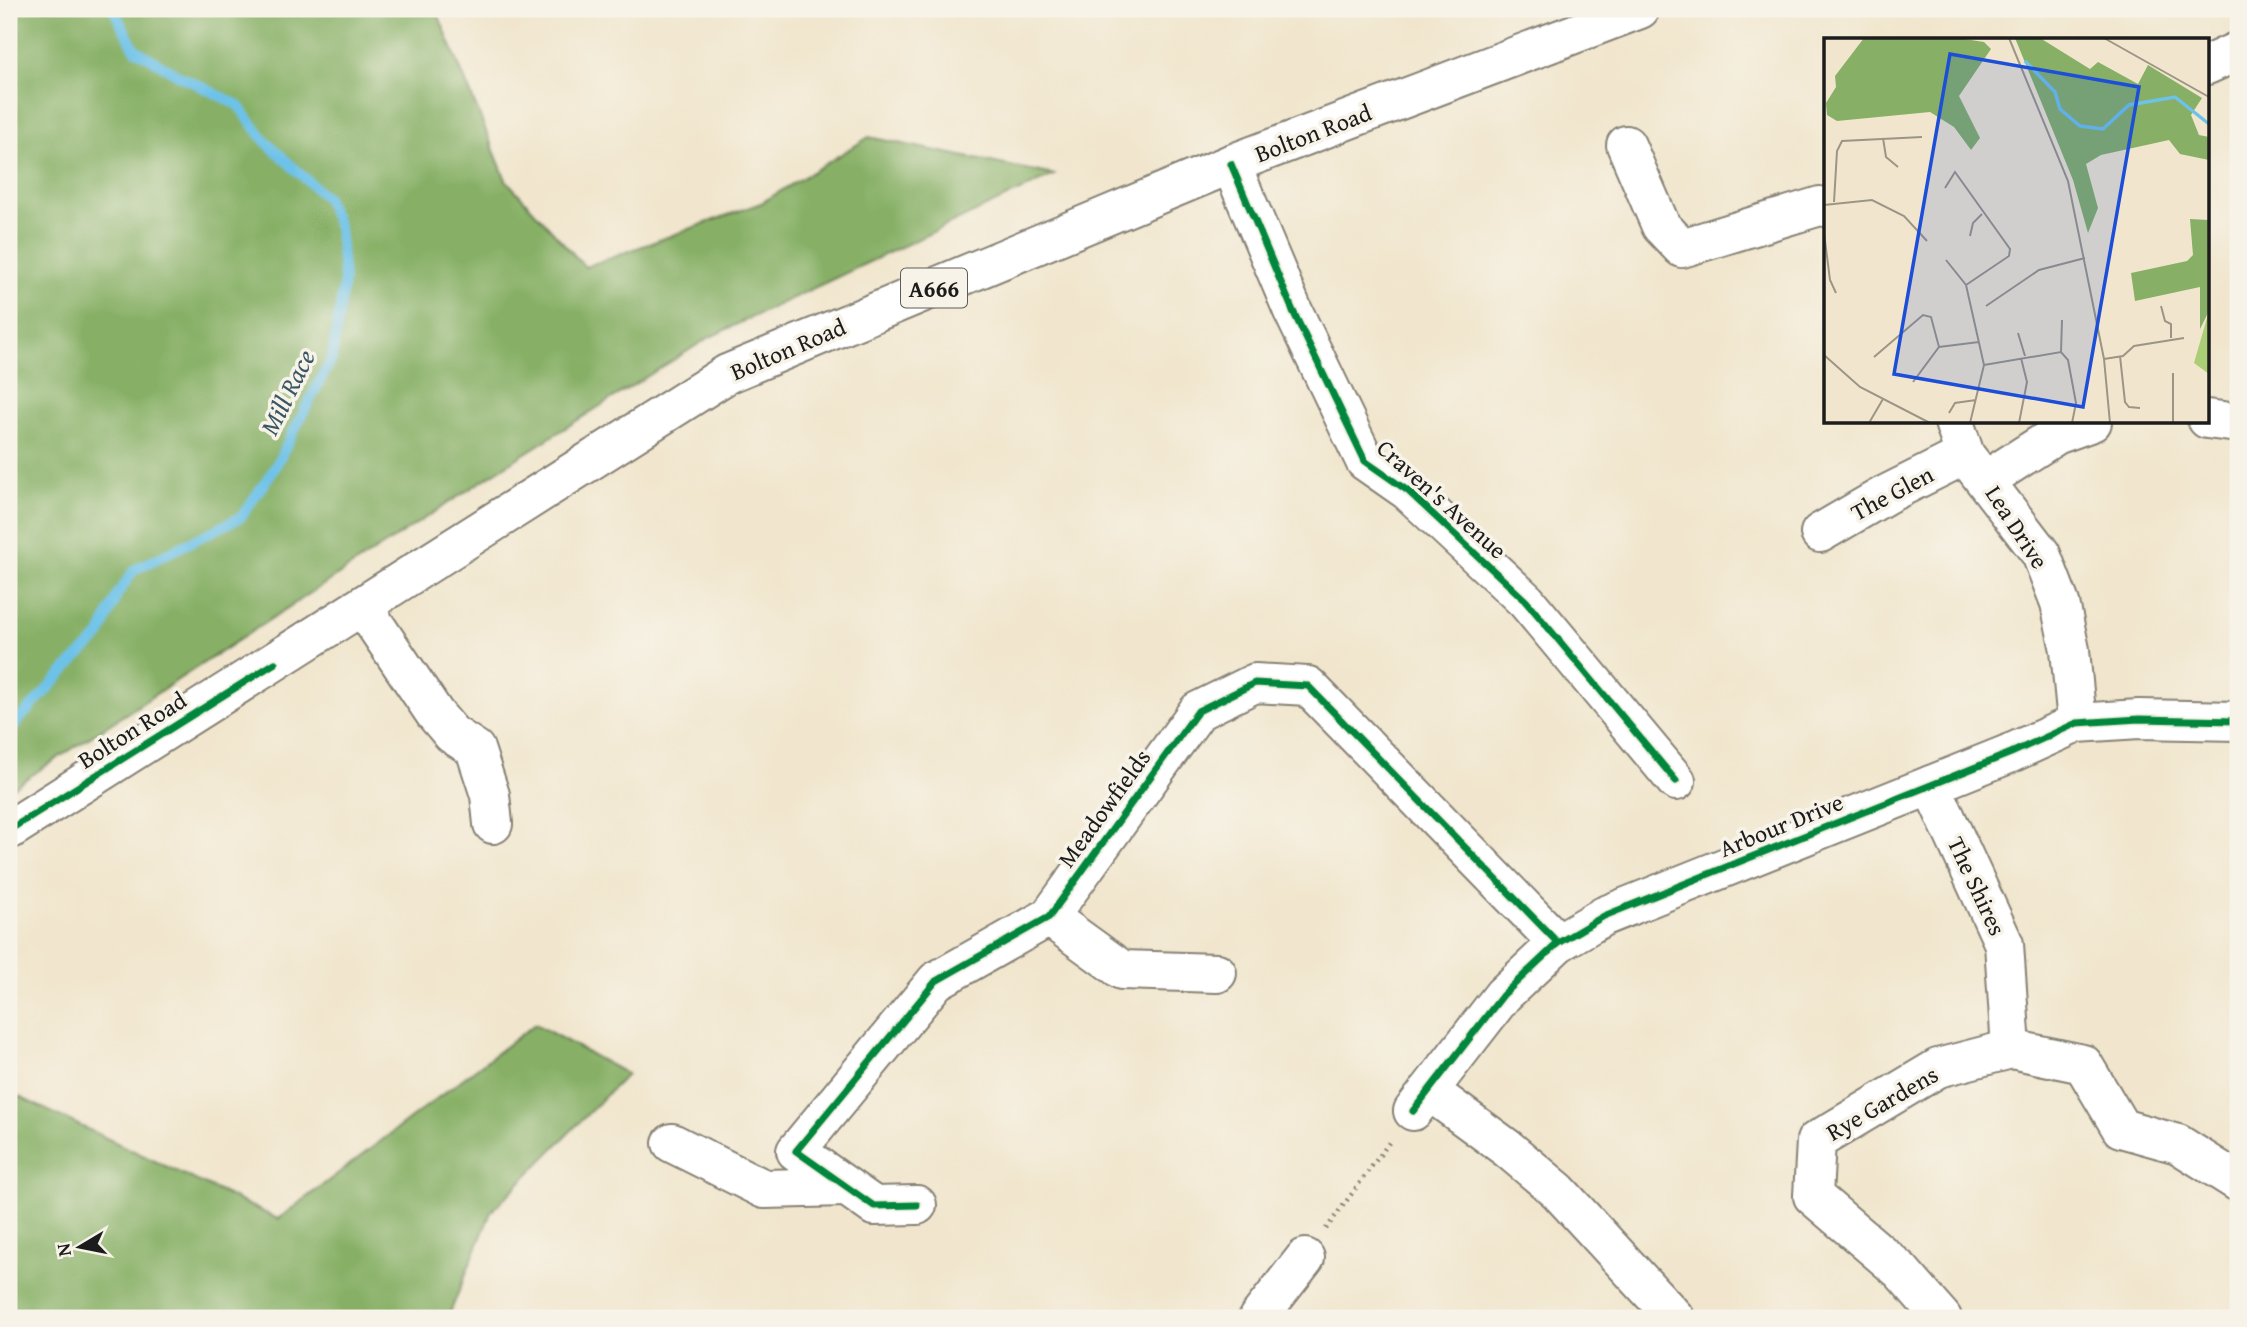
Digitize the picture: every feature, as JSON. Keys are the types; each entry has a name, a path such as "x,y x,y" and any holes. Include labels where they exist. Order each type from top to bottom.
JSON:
{"main road":[{"name":"Bolton Road","path":"9,830 727,374 1231,164 1640,9"},
{"path":"2208,65 2238,51"},
{"path":"1626,145 1661,226 1682,248 1824,206"},
{"name":"Craven's Avenue","path":"1231,164 1293,311 1365,461 1408,491 1526,601 1676,781"},
{"path":"2208,419 2238,423"},
{"name":"The Glen","path":"1820,533 1885,495 1968,452 2056,435 2086,424"},
{"name":"Lea Drive","path":"1968,452 2041,554 2060,603 2070,650 2077,723"},
{"path":"363,607 435,714 452,734 475,749 490,795 493,824"},
{"name":"Meadowfields","path":"918,1205 874,1206 796,1151 936,981 1049,917 1198,711 1255,683 1308,686 1558,943"},
{"name":"Arbour Drive","path":"1421,1101 1503,995 1558,943 1604,916 2011,753 2077,723 2139,719 2238,721"},
{"name":"The Shires","path":"1931,785 2004,944 2011,1049"},
{"path":"1049,917 1122,971 1217,973"},
{"path":"2011,1049 2082,1064 2121,1128 2178,1144 2238,1182"},
{"name":"Rye Gardens","path":"1942,1318 1901,1271 1813,1196 1816,1141 1938,1068 2011,1049"},
{"path":"1421,1101 1508,1149 1559,1191 1675,1318"},
{"path":"672,1143 764,1189 848,1187"},
{"path":"1258,1318 1305,1258"}],"path":[{"path":"1305,1258 1421,1101"}],"green space":[{"path":"9,9 436,9 506,180 585,267 761,203 869,137 1054,175 710,337 508,464 9,790"},
{"path":"535,1024 627,1074 491,1212 448,1318 9,1318 9,1092 278,1219"}],"waterway":[{"name":"Mill Race","path":"9,735 17,722 100,636 117,595 134,570 241,517 274,469 332,358 344,281 339,228 326,198 265,141 238,105 178,75 135,49 113,9"}],"cycle path":[{"path":"1231,164 1293,311 1365,461 1408,491 1526,601 1676,781"},
{"path":"9,830 275,663"},
{"path":"917,1205 874,1206 796,1151 936,981 1049,917 1198,711 1255,683 1308,686 1558,943"},
{"path":"1413,1111 1503,995 1558,943 1604,916 2011,753 2077,723 2139,719 2238,721"}]}
